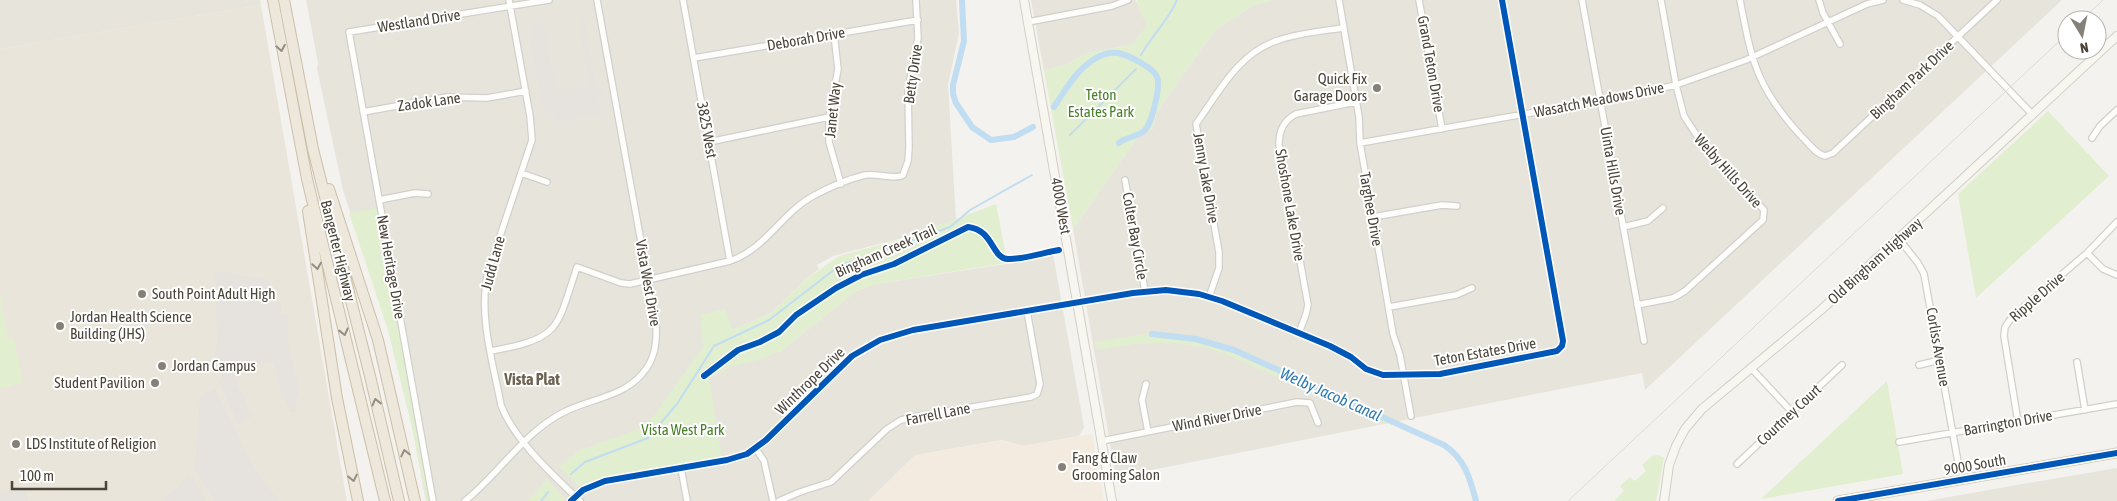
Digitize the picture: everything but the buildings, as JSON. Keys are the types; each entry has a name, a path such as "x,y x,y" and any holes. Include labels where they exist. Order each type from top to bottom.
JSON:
{"highway":[{"name":"Bangerter Highway","path":"273,0 293,114 317,222 385,501"},
{"name":"Bangerter Highway","path":"284,0 305,111 399,501"},
{"path":"305,111 378,340 415,501"},
{"path":"293,114 336,398 358,501"}],"main road":[{"name":"4000 West","path":"1024,0 1112,501"},
{"name":"Old Bingham Highway","path":"1664,501 1672,454 1685,429 1702,409 1821,310 2117,36"},
{"name":"9000 South","path":"1838,501 2117,453"}],"street":[{"name":"Westland Drive","path":"349,32 510,3 549,0"},
{"name":"Vista West Drive","path":"465,501 524,443 561,413 630,385 643,373 655,351 657,340 648,281 597,0"},
{"name":"3825 West","path":"683,0 730,261"},
{"name":"Betty Drive","path":"841,184 865,175 877,174 901,177 903,175 908,161 908,90 916,50 918,20 916,0"},
{"path":"1028,22 1112,6 1128,0"},
{"name":"Targhee Drive","path":"1339,0 1356,102 1360,143 1389,307 1411,416"},
{"name":"Grand Teton Drive","path":"1420,0 1442,129"},
{"name":"Teton Estates Drive","path":"1078,302 1145,291 1178,290 1209,297 1336,349 1366,369 1386,376 1445,373 1554,352 1562,346 1563,341 1502,0"},
{"name":"Uinta Hills Drive","path":"1582,0 1644,341"},
{"name":"Welby Hills Drive","path":"1637,305 1673,298 1686,291 1763,220 1765,215 1764,210 1694,134 1684,116 1676,85 1661,0"},
{"path":"1740,0 1752,58"},
{"path":"1820,0 1823,13 1840,44"},
{"name":"Wasatch Meadows Drive","path":"1360,143 1600,101 1676,85 1752,58 1867,4 1883,0"},
{"path":"1903,0 1920,5 1932,12 1958,36 2033,115"},
{"name":"Bingham Park Drive","path":"1752,58 1761,81 1775,106 1817,153 1825,156 1833,153 1997,0"},
{"name":"Judd Lane","path":"510,3 526,92 532,140 485,282 484,304 501,405 506,417 524,443 575,499"},
{"name":"Deborah Drive","path":"694,58 918,20"},
{"name":"Jenny Lake Drive","path":"1209,297 1219,268 1219,252 1196,124 1236,68 1254,52 1280,40 1343,28"},
{"name":"New Heritage Drive","path":"349,32 434,501"},
{"name":"Janet Way","path":"834,34 838,69 830,117 830,148 841,184"},
{"name":"Zadok Lane","path":"363,112 447,97 486,98 526,92"},
{"name":"Shoshone Lake Drive","path":"1299,333 1308,306 1279,144 1281,129 1290,117 1296,114 1356,102"},
{"path":"2092,138 2100,126 2117,110"},
{"path":"709,142 830,117"},
{"path":"521,173 547,182"},
{"name":"Colter Bay Circle","path":"1125,180 1145,291"},
{"path":"491,351 528,344 546,335 556,325 577,267 621,283 630,284 743,257 755,249 802,203 826,189 841,184"},
{"path":"379,200 415,193 428,194"},
{"path":"1373,217 1442,205 1457,206"},
{"path":"1623,227 1648,221 1664,208"},
{"name":"Ripple Drive","path":"2018,422 2004,336 2005,328 2012,317 2087,253 2117,222"},
{"name":"Corliss Avenue","path":"1899,239 1918,263 1924,274 1958,462"},
{"path":"2087,253 2103,269 2117,275"},
{"path":"1389,307 1456,295 1472,288"},
{"name":"Winthrope Drive","path":"575,499 591,486 605,481 738,458 756,448 852,356 880,340 913,330 1078,302"},
{"name":"Farrell Lane","path":"779,501 803,491 826,485 835,479 887,429 901,420 1037,394 1040,386 1027,311"},
{"path":"1918,365 1940,360"},
{"path":"2077,362 2085,410"},
{"name":"Courtney Court","path":"1737,464 1842,365"},
{"path":"1751,368 1792,412"},
{"path":"1146,384 1142,400 1148,432"},
{"name":"Wind River Drive","path":"1102,440 1305,402 1310,403 1312,406 1318,423"},
{"name":"Barrington Drive","path":"1899,442 2117,404"},
{"path":"756,448 765,465 773,501"},
{"path":"681,468 687,501"}],"shaded area":[{"path":"0,0 260,0 261,5 0,49"},
{"path":"306,0 956,0 959,33 948,85 956,219 917,234 833,256 817,265 819,269 771,313 737,328 732,330 702,326 702,340 709,378 729,367 781,351 856,291 876,284 1005,264 1053,254 1084,427 1079,436 1023,446 1002,440 916,455 868,501 426,501 412,426 388,330 343,190 317,69 318,63"},
{"path":"1031,0 1135,0 1150,23 1131,45 1087,53 1067,64 1044,71"},
{"path":"1274,0 2062,0 1645,390 1642,373 1116,477 1073,229 1138,137 1153,129 1156,113 1215,30 1254,5"},
{"name":"Jordan Campus","path":"261,5 347,501 0,501 0,49"},
{"path":"584,17 596,88 601,87 602,95 598,96 601,114 555,122 554,116 547,109 543,109 529,37 534,35 533,27 544,25 556,91 589,85 578,18"},
{"path":"220,271 270,281 276,301 281,303 281,315 288,315 288,344 300,393 297,395 296,412 290,412 280,388 273,362 226,370 228,375 232,373 253,416 238,424 218,381 222,377 219,371 212,372 217,341 215,274"},
{"path":"215,388 246,452 260,476 279,501 214,501 193,465 196,451 200,397"},
{"path":"1092,434 1104,501 868,501 915,455 1003,440 1023,446"},
{"path":"2117,468 2117,501 1927,501 2017,485"},
{"path":"188,475 194,479 206,501 161,501 177,488"},
{"path":"25,488 28,501 0,501 0,493"}],"green space":[{"name":"Teton Estates Park","path":"1137,0 1274,0 1254,5 1215,30 1156,113 1153,129 1138,137 1073,229 1044,71 1067,64 1087,53 1131,45 1147,25 1138,7"},
{"path":"2048,111 2109,176 1976,298 1958,194"},
{"name":"Vista West Park","path":"996,204 1006,256 1056,248 1057,253 876,284 856,291 781,351 759,360 729,367 709,378 722,457 603,477 579,487 559,467 577,451 644,427 650,421 703,347 700,315 726,309 732,330 771,313 805,280 839,256 905,238"},
{"path":"377,208 431,501 426,501 412,426 388,330 349,213"},
{"path":"0,295 9,339 14,339 23,383 0,388"},
{"path":"1154,332 1198,337 1222,343 1399,421 1385,424 1220,352 1187,345 1158,343 1097,350 1095,342"},
{"path":"1887,381 1903,474 1761,499"},
{"path":"1658,455 1664,458 1656,501 1614,501 1624,491 1620,486 1630,477 1635,481 1646,471 1642,465 1652,456"},
{"path":"547,479 566,499 563,501 527,501"}],"waterway":[{"name":"Welby Jacob Canal","path":"962,0 964,41 953,85 956,103 972,127 991,140 1014,137 1033,127"},
{"path":"1141,55 1177,0"},
{"name":"Welby Jacob Canal","path":"1054,107 1083,68 1104,54 1118,53 1140,62 1155,73 1157,77 1158,88 1153,111 1148,125 1143,132 1119,143"},
{"path":"1070,135 1136,69"},
{"path":"571,474 585,462 648,438 677,404 714,346 769,320 839,266 950,227 970,210 1032,175"},
{"name":"Welby Jacob Canal","path":"1152,334 1196,339 1234,350 1444,445 1462,463 1469,477 1476,501"},
{"path":"541,501 548,492"}],"tram line":[{"path":"2092,10 2103,0"},
{"path":"1568,501 2057,43"}],"cycle path":[{"path":"571,501 583,490 605,481 727,460 747,454 766,440 852,356 880,340 913,330 1133,293 1166,290 1199,294 1222,301 1330,346 1351,357 1366,369 1383,375 1440,374 1557,351 1562,346 1563,341 1502,0"},
{"name":"Bingham Creek Trail","path":"704,376 738,350 760,342 779,332 796,315 836,288 861,275 894,264 968,227 983,233 998,254 1008,259 1059,250"},
{"path":"1838,501 2117,453"}],"place":[{"name":"Quick Fix Garage Doors","path":"1377,88"},
{"name":"South Point Adult High","path":"142,294"},
{"name":"Jordan Health Science Building (JHS)","path":"60,326"},
{"name":"Jordan Campus","path":"162,366"},
{"name":"Student Pavilion","path":"155,383"},
{"name":"LDS Institute of Religion","path":"16,444"},
{"name":"Fang & Claw Grooming Salon","path":"1062,467"}],"district":[{"name":"Vista Plat","path":"532,379"}]}
